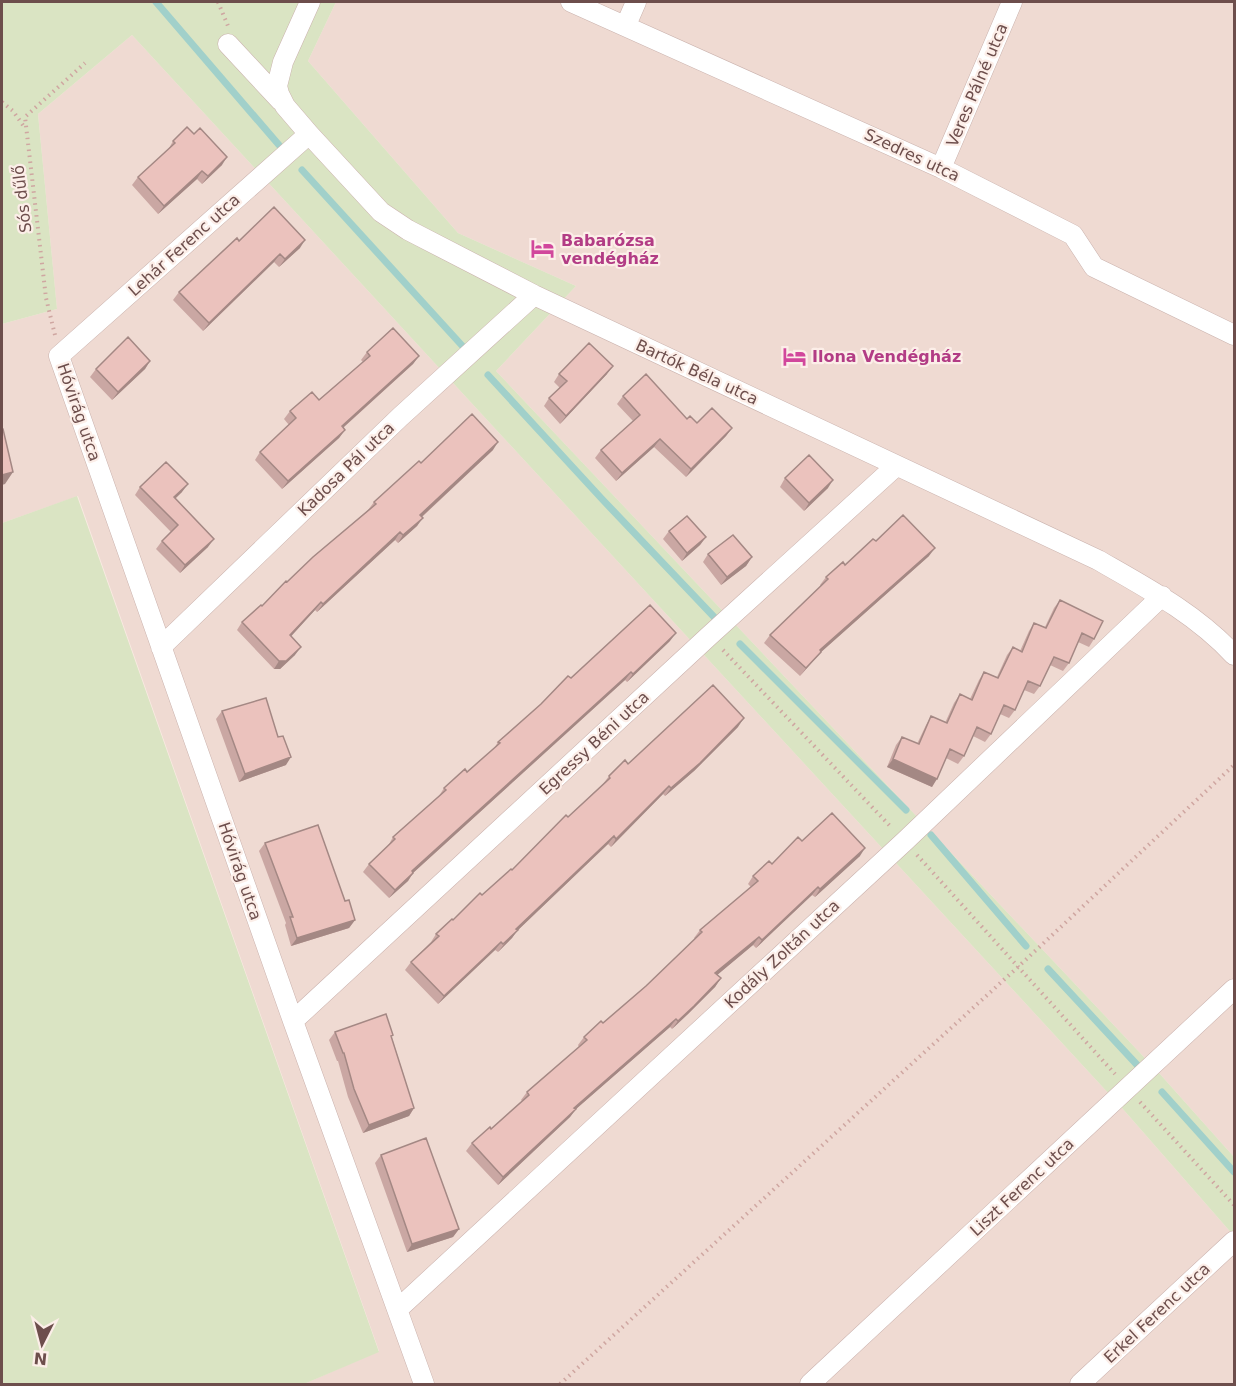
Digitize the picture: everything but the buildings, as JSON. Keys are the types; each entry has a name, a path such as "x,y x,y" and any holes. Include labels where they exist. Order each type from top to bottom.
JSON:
{"street":[{"name":"Bartók Béla utca","path":"310,2 283,62 278,76 278,86 285,105 381,212 408,230 534,295 1098,560 1162,596 1214,634 1234,655"},
{"name":"Szedres utca","path":"571,2 941,168 1072,235 1094,267 1234,335"},
{"path":"626,25 636,2"},
{"name":"Veres Pálné utca","path":"941,168 1012,2"},
{"path":"228,44 285,105"},
{"name":"Lehár Ferenc utca","path":"59,356 309,134"},
{"name":"Kadosa Pál utca","path":"161,647 400,417 534,295"},
{"name":"Hóvirág utca","path":"59,356 424,1384"},
{"name":"Egressy Béni utca","path":"294,1022 896,465"},
{"name":"Kodály Zoltán utca","path":"398,1309 905,841 1162,596"},
{"name":"Liszt Ferenc utca","path":"810,1384 1234,989"},
{"name":"Erkel Ferenc utca","path":"1080,1384 1234,1241"}],"path":[{"path":"26,129 25,117 85,63"},
{"path":"2,102 13,111 26,129"},
{"name":"Sós dűlő","path":"26,129 46,298 59,356"},
{"path":"710,636 905,841 1234,1205"},
{"path":"561,1384 1018,967 1234,765"}],"shaded area":[{"path":"336,2 1234,2 1234,1157 1159,1073 496,371 576,286 458,233 308,61"},
{"path":"132,35 1122,1108 1234,1236 1234,1384 304,1384 379,1351 78,496 2,523 2,324 57,309 38,114"}],"green space":[{"path":"2,2 336,2 308,61 458,233 576,286 496,371 1159,1073 1234,1157 1234,1236 1122,1108 132,35 38,114 57,309 2,324"},
{"path":"77,496 379,1352 304,1384 2,1384 2,523"}],"waterway":[{"path":"156,2 279,145"},
{"path":"302,170 467,351"},
{"path":"488,375 716,619"},
{"path":"740,644 906,810"},
{"path":"931,835 1026,946"},
{"path":"1048,969 1140,1068"},
{"path":"1162,1092 1234,1172"}],"place":[{"name":"Babarózsa vendégház","path":"543,249"},
{"name":"Ilona Vendégház","path":"794,356"}]}
